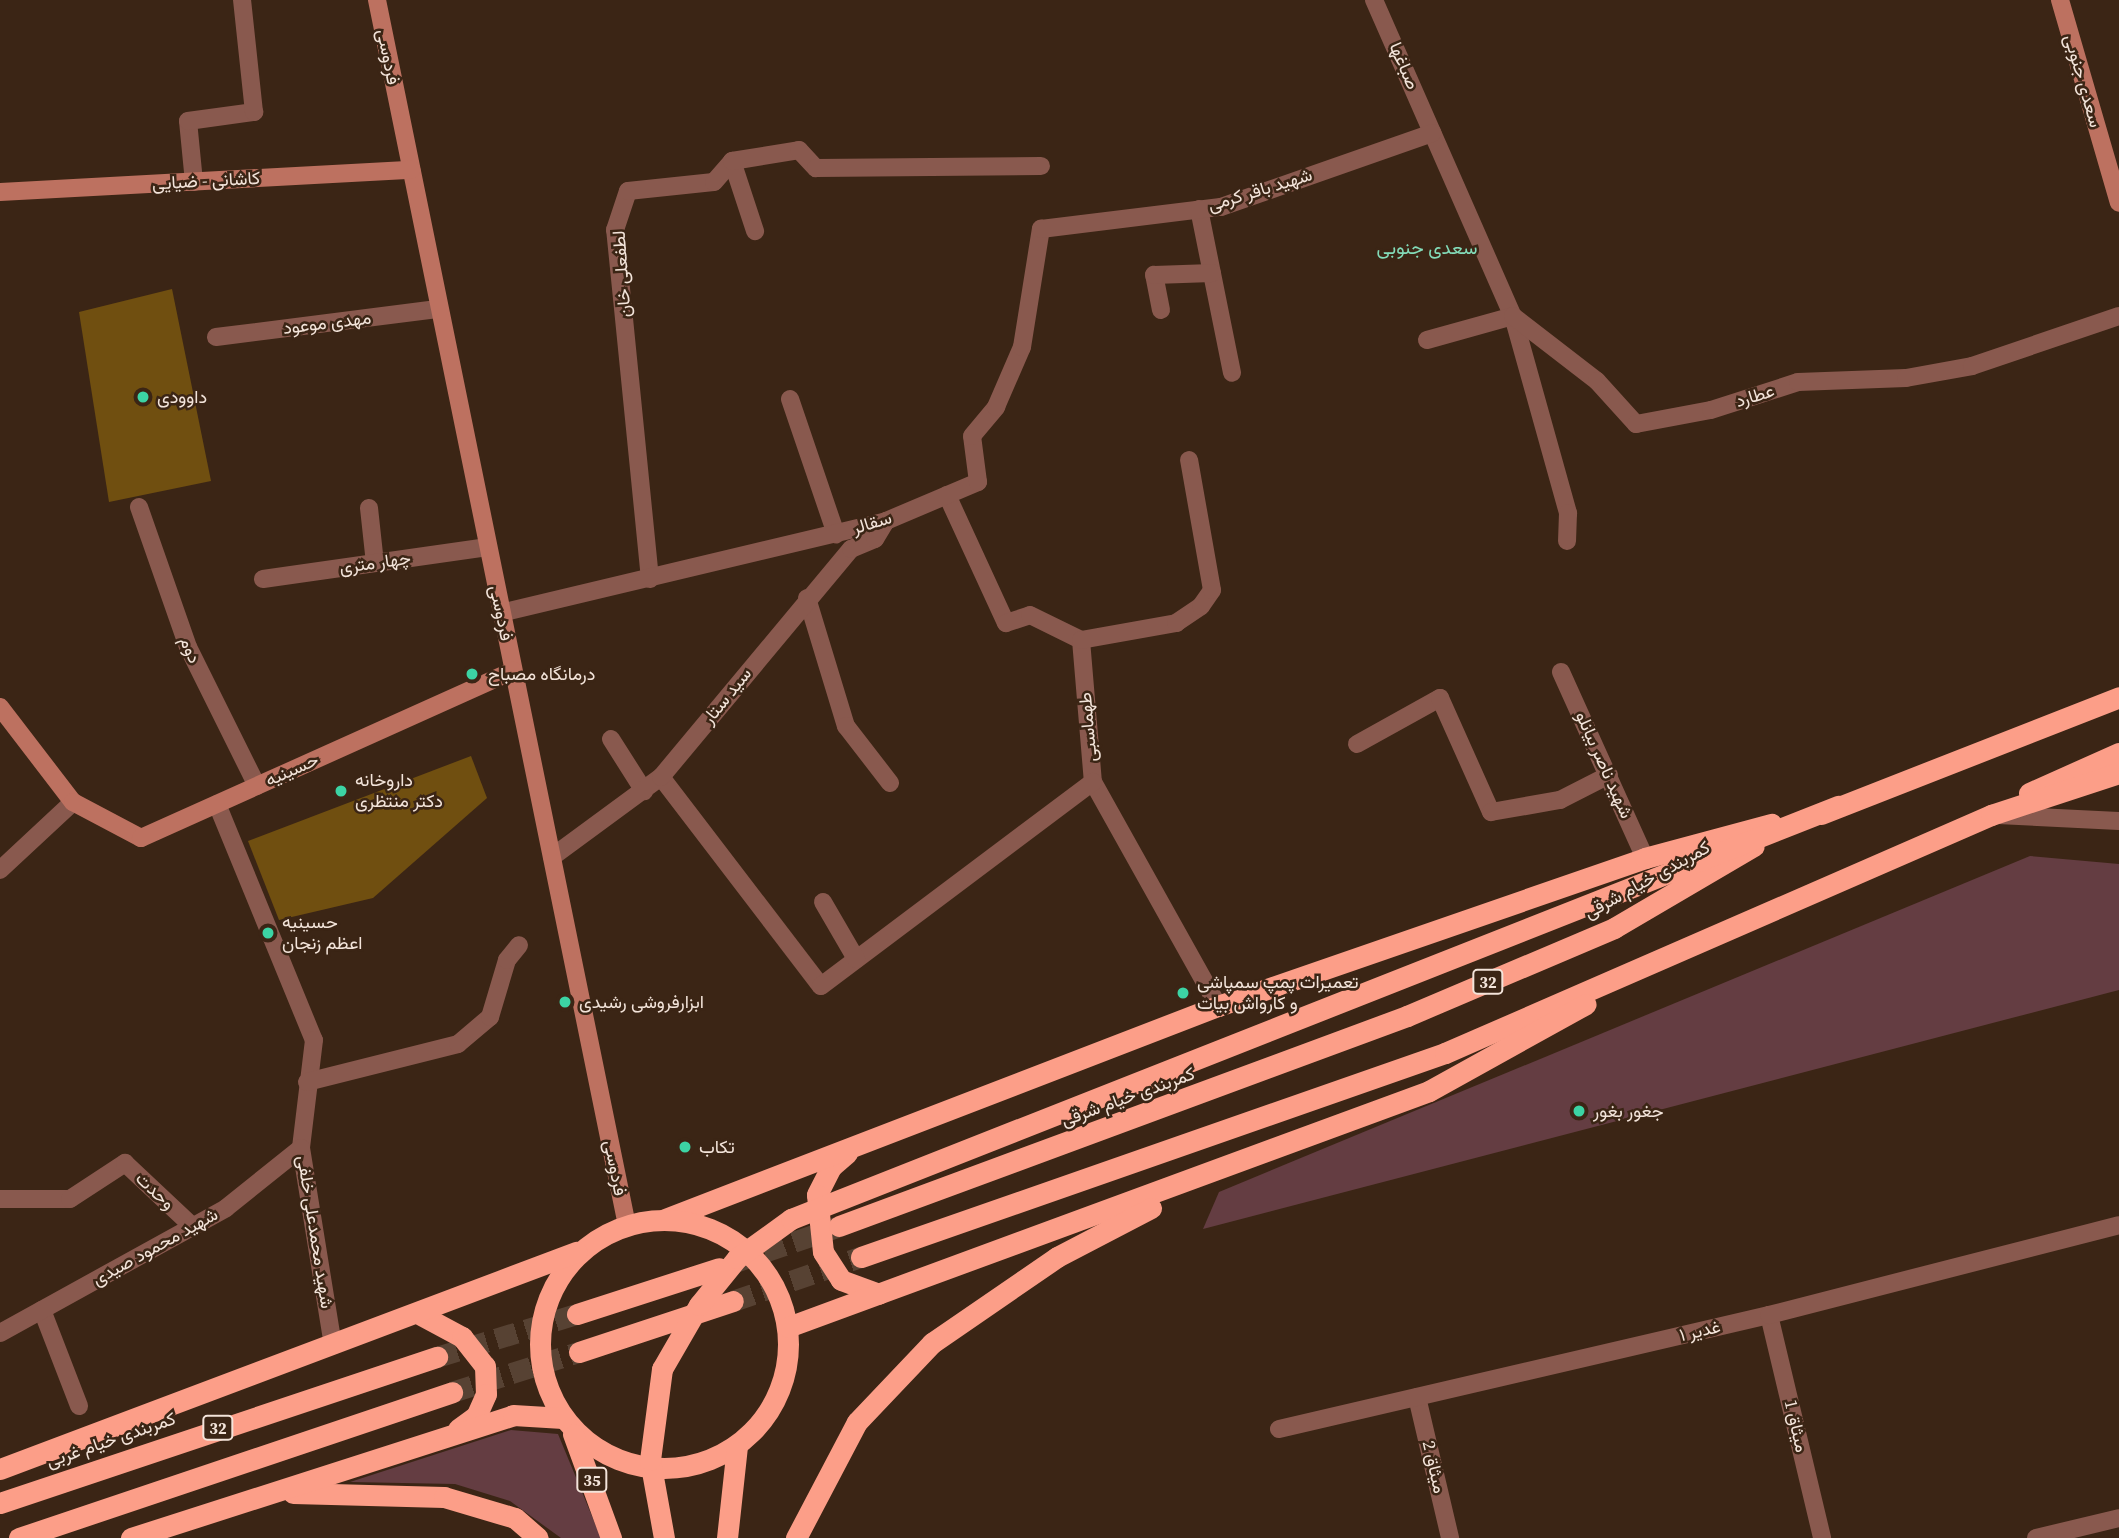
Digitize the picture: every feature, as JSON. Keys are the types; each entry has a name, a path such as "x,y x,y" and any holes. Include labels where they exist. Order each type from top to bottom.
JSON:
{"highway":[{"name":"کمربندی خیام شرقی","path":"839,1226 1419,1011 1614,928 1754,846 1838,806 2119,697"},
{"path":"1991,815 2067,772 2119,753"},
{"path":"861,1258 1445,1053 1991,815 2119,773"},
{"path":"0,1469 421,1315 582,1250 627,1225 664,1219 1218,1006 1645,858 1838,806"},
{"path":"664,1538 650,1460 662,1368 683,1329 731,1266 791,1219 1838,806"},
{"path":"788,1327 1429,1091 1707,938"},
{"path":"854,1147 831,1167 817,1195 823,1252 841,1280 881,1294"},
{"path":"796,1538 857,1422 932,1343 1057,1257 1231,1166"},
{"path":"582,1250 561,1273 540,1331 543,1371 565,1421 594,1448 629,1464 666,1469 703,1463 737,1446 762,1422 779,1393 788,1360 788,1327 778,1292 759,1262 732,1239 700,1224 664,1219"},
{"path":"577,1314 719,1268"},
{"path":"579,1352 733,1301"},
{"path":"421,1315 462,1337 485,1366 486,1394 476,1416 445,1439"},
{"name":"کمربندی خیام غربی","path":"0,1503 437,1357"},
{"name":"32","path":"19,1538 453,1392"},
{"path":"131,1538 513,1415 565,1421"},
{"name":"35","path":"565,1421 611,1538"},
{"path":"727,1538 737,1446"},
{"path":"270,1493 444,1497 514,1518 538,1538"}],"main road":[{"name":"فردوسی","path":"377,0 627,1225"},
{"name":"سعدی جنوبی","path":"2060,0 2119,203"},
{"name":"کاشانی - ضیایی","path":"0,192 411,170"},
{"name":"حسینیه","path":"73,802 141,838 513,671"},
{"path":"0,707 73,802"}],"street":[{"path":"194,182 188,121 254,112 242,0"},
{"name":"صباغها","path":"1374,0 1513,316 1567,513 1567,541"},
{"name":"شهید باقر کرمی","path":"1041,229 1199,209 1432,133"},
{"name":"لطفعلی خان","path":"650,579 615,230 628,191 714,181 732,161 799,150 816,168 1041,166"},
{"path":"732,161 755,232"},
{"path":"1199,209 1232,373"},
{"name":"سقالر","path":"501,613 836,534 886,520 978,482 972,436 996,407 1022,347 1041,229"},
{"path":"1161,310 1154,275 1212,274"},
{"name":"مهدی موعود","path":"216,337 439,309"},
{"path":"1427,340 1513,316"},
{"name":"عطارد","path":"1513,316 1597,381 1636,424 1712,410 1798,382 1906,378 1972,366 2119,316"},
{"path":"790,399 836,534"},
{"path":"947,495 1006,623 1030,615 1080,640 1176,623 1201,606 1212,590 1189,460"},
{"name":"دوم","path":"139,507 188,648 257,786"},
{"path":"369,508 375,563"},
{"name":"سید ستار","path":"552,857 661,776 807,598 851,549 875,538 886,520"},
{"name":"چهار متری","path":"263,579 488,547"},
{"path":"807,598 846,726 890,783"},
{"name":"طهماسبی","path":"1080,640 1093,782 1218,1006"},
{"name":"شهید ناصر بیانلو","path":"1560,672 1645,858"},
{"path":"1357,744 1440,698 1491,811 1560,800 1609,775"},
{"path":"611,739 644,791"},
{"path":"661,776 821,986 1093,782"},
{"path":"0,870 73,802"},
{"name":"شهید محمدعلی خلفی","path":"217,804 314,1040 301,1148 333,1345"},
{"path":"1991,815 2119,821"},
{"path":"823,902 856,959"},
{"path":"307,1082 458,1044 490,1017 507,960 519,945"},
{"name":"شهید محمود صیدی","path":"0,1333 226,1208 301,1148"},
{"name":"وحدت","path":"0,1199 70,1199 125,1163 192,1226"},
{"name":"غدیر ۱","path":"1279,1429 1769,1315 2119,1225"},
{"path":"42,1310 79,1406"},
{"name":"میثاق 1","path":"1769,1315 1822,1538"},
{"name":"میثاق 2","path":"1417,1396 1450,1538"},
{"path":"2036,1538 2119,1518"}],"shaded area":[{"path":"2030,856 2119,864 2119,990 1203,1229 1219,1192"},
{"path":"511,1430 558,1434 601,1538 561,1538 510,1501 455,1484 350,1482"}],"building":[{"name":"داوودی","path":"172,289 211,481 109,502 79,312"},
{"path":"471,756 487,798 373,898 279,920 248,841"}],"tunnel":[{"path":"735,1262 837,1227"},
{"path":"733,1301 861,1257"},
{"path":"437,1357 577,1314"},
{"path":"452,1392 579,1352"}],"place":[{"name":"داوودی","path":"143,397"},
{"name":"درمانگاه مصباح","path":"472,674"},
{"name":"داروخانه دکتر منتظری","path":"341,791"},
{"name":"حسینیه اعظم زنجان","path":"268,933"},
{"name":"تعمیرات پمپ سمپاشی و کارواش بیات","path":"1183,993"},
{"name":"ابزارفروشی رشیدی","path":"565,1002"},
{"name":"جغور بغور","path":"1579,1111"},
{"name":"تکاب","path":"685,1147"}],"district":[{"name":"سعدی جنوبی","path":"1427,248"}]}
